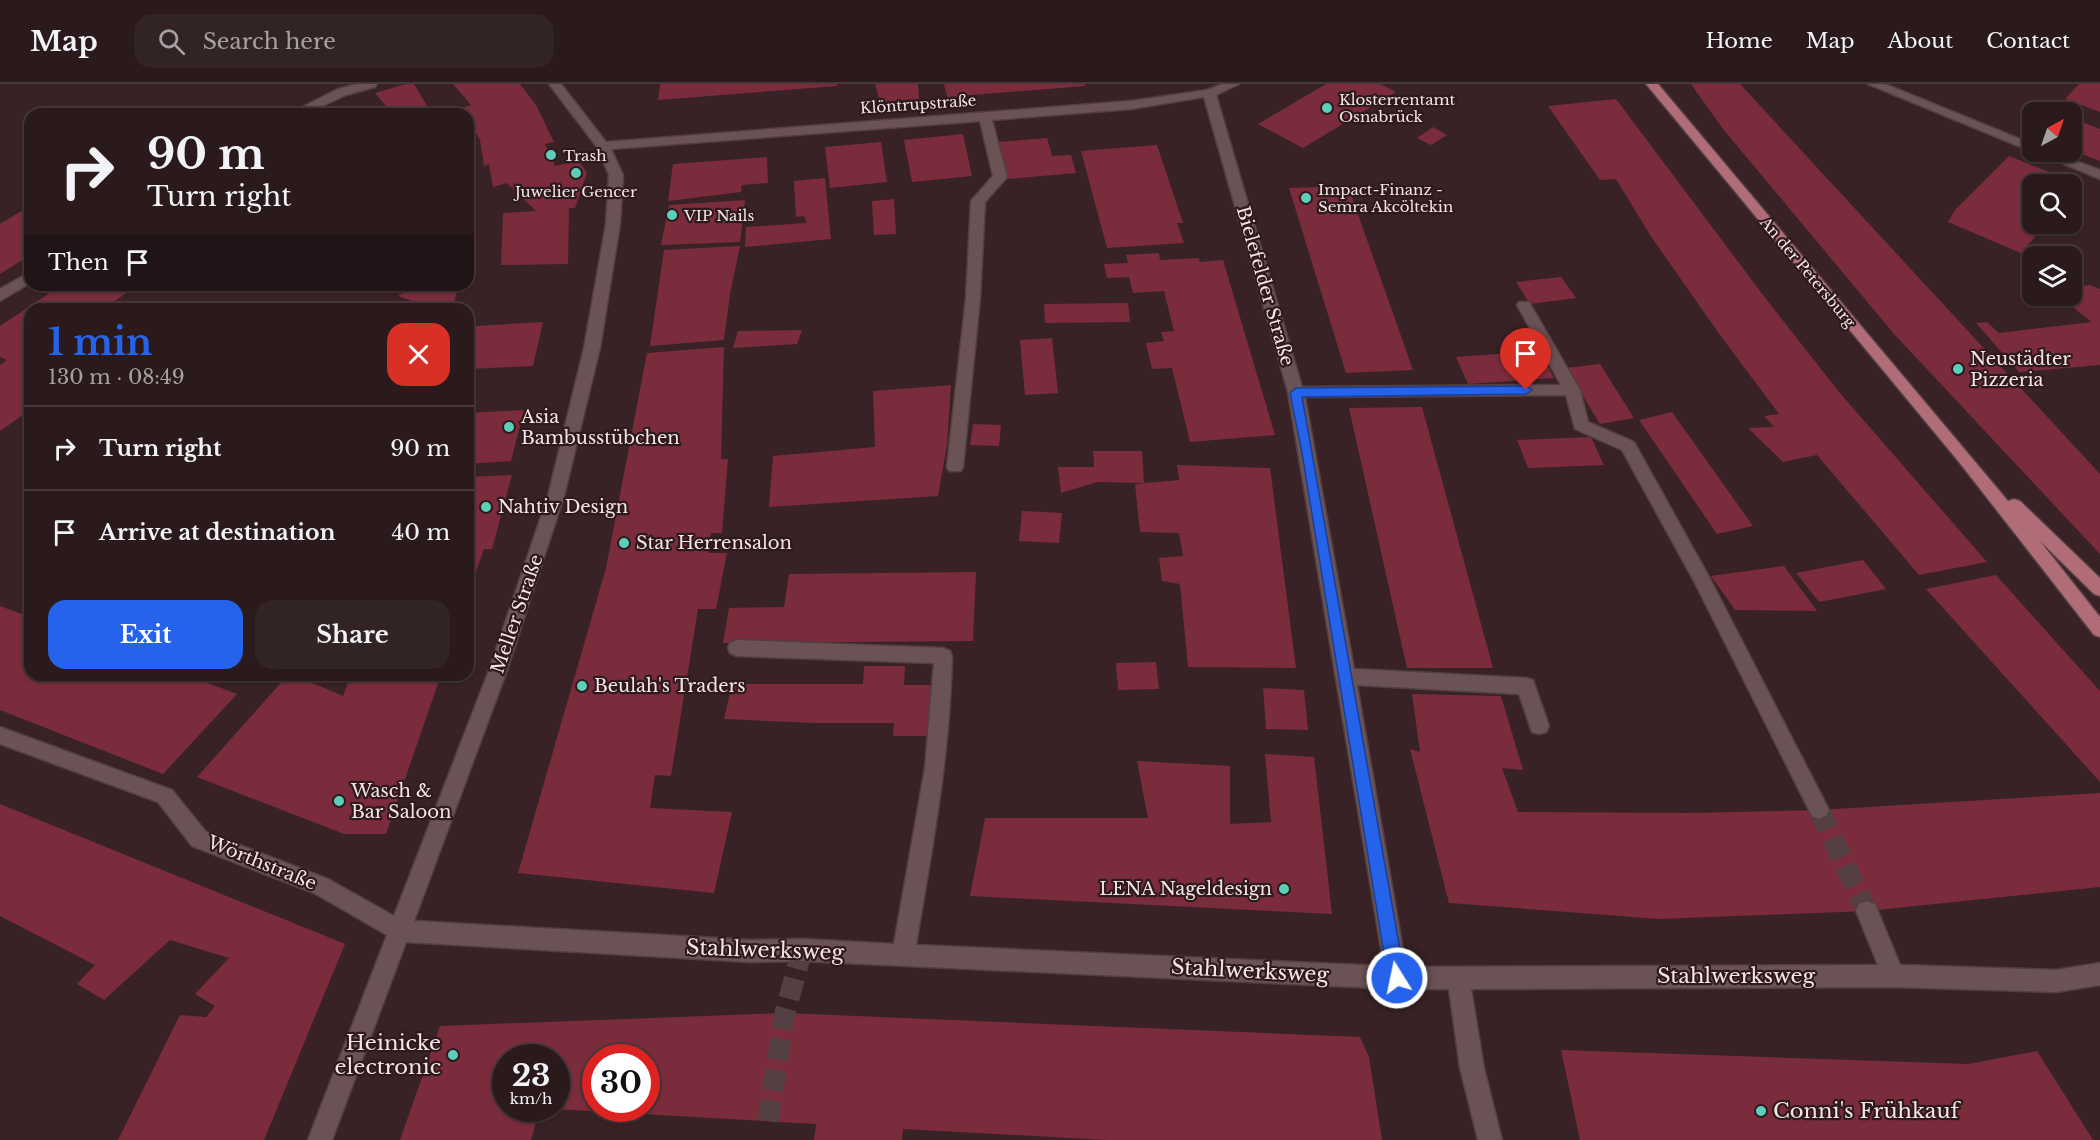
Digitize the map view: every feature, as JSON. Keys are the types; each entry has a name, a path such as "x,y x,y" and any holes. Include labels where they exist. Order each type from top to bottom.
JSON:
{"main road":[{"name":"An der Petersburg","path":"1652,84 1965,458 2100,630"},
{"name":"An der Petersburg","path":"1965,458 2100,589"}],"street":[{"path":"308,108 342,92 371,84"},
{"name":"Meller Straße","path":"320,1140 497,673 556,496 592,348 613,224 616,176 603,146 555,84"},
{"name":"Klöntrupstraße","path":"603,146 1131,105 1209,93 1233,84"},
{"path":"1874,84 2022,144"},
{"name":"Bielefelder Straße","path":"1209,93 1296,393 1397,978"},
{"path":"955,467 973,298 978,201 1000,177 985,117"},
{"path":"2067,162 2100,175"},
{"path":"0,296 24,281"},
{"path":"1524,305 1572,390 1581,424 1628,446 1702,580 1819,810"},
{"path":"1296,393 1572,390"},
{"path":"737,648 943,656 943,684 930,797 903,955"},
{"path":"1344,676 1527,686 1539,726"},
{"name":"Wörthstraße","path":"0,735 165,796 199,838 321,886 401,931"},
{"path":"1867,911 1893,976"},
{"name":"Stahlwerksweg","path":"401,931 751,951 802,950 1397,978 1893,976 2056,981 2100,974"},
{"path":"1458,978 1472,1068 1490,1140"}],"building":[{"path":"414,84 428,108 388,108 375,93"},
{"path":"453,84 520,84 536,105 554,142 545,144 555,166 579,161 587,173 575,208 569,208 568,264 501,265 503,213 536,211 507,183 493,187 489,164 484,166 480,140 474,130 474,108 462,108 471,105"},
{"path":"660,84 837,84 837,86 658,100"},
{"path":"875,84 918,84 919,99 880,102"},
{"path":"944,84 1085,84 1085,86 947,97"},
{"name":"Klosterrentamt Osnabrück","path":"1326,84 1380,84 1396,92 1303,148 1258,124"},
{"path":"1691,84 1740,84 2100,474 2100,554 1895,335 1723,129"},
{"path":"2079,84 2100,84 2100,112 2082,105 2082,102 2065,99"},
{"path":"1616,99 1839,392 1987,562 1919,575 1817,455 1783,462 1748,428 1774,427 1764,416 1779,414 1650,235 1616,179 1600,180 1548,106"},
{"path":"2082,122 2100,129 2100,161 2082,154"},
{"path":"1433,127 1447,135 1431,145 1417,138"},
{"path":"963,134 972,176 912,182 904,140"},
{"path":"1047,138 1052,156 1071,155 1076,173 1007,179 999,142"},
{"path":"881,142 887,182 830,188 825,147"},
{"path":"1157,145 1183,223 1177,223 1184,243 1107,248 1081,151"},
{"path":"2009,156 2054,174 2022,174 2022,234 2037,234 2027,246 2022,246 2021,253 1948,222 1955,210"},
{"path":"767,157 768,183 742,185 741,192 668,201 673,164"},
{"path":"825,178 831,239 745,247 746,227 807,223 804,216 796,217 794,181"},
{"path":"1348,186 1413,370 1346,373 1289,188"},
{"path":"894,199 896,234 874,235 872,201"},
{"path":"745,200 740,242 661,245 669,205"},
{"path":"24,210 24,259 0,274 0,224"},
{"path":"740,246 730,294 724,340 650,346 664,250"},
{"path":"1159,253 1160,260 1199,258 1200,262 1223,260 1275,435 1190,442 1172,368 1152,369 1146,343 1164,341 1161,332 1174,331 1164,291 1133,293 1129,277 1107,278 1104,264 1128,263 1126,255"},
{"path":"1561,277 1576,298 1530,304 1516,282"},
{"path":"2090,285 2100,289 2100,365 2019,372 1976,323 1987,322 1999,333 2092,322 2071,306 2082,306 2082,286"},
{"path":"53,291 129,291 112,303 35,303"},
{"path":"405,291 457,291 454,303 418,303 398,296"},
{"path":"1128,303 1130,322 1045,323 1044,304"},
{"path":"24,310 24,414 0,431 0,365 7,360 0,357 0,326"},
{"path":"543,322 533,366 474,369 476,326"},
{"path":"802,330 797,344 733,348 738,331"},
{"path":"1052,338 1058,393 1025,395 1020,340"},
{"path":"724,347 721,459 728,459 722,533 711,533 709,553 727,553 716,609 698,609 671,776 655,775 650,808 732,812 714,893 518,873 606,568 647,353"},
{"path":"1540,351 1554,378 1468,384 1456,357"},
{"path":"1600,364 1634,418 1600,424 1566,368"},
{"path":"951,385 947,445 938,496 769,507 773,456 875,447 873,391"},
{"path":"1422,407 1493,668 1407,668 1349,408"},
{"path":"524,410 511,461 474,464 474,413"},
{"path":"1672,412 1753,526 1717,534 1639,420"},
{"path":"973,424 1001,425 999,446 970,445"},
{"path":"1591,437 1604,465 1528,468 1517,440"},
{"path":"1093,451 1142,451 1144,483 1097,482 1061,493 1058,467 1094,467"},
{"path":"1177,465 1270,468 1296,668 1188,667 1180,584 1162,581 1159,558 1183,556 1179,533 1140,532 1135,484 1179,480"},
{"path":"512,475 492,549 484,549 474,578 474,477"},
{"path":"1022,511 1062,513 1059,543 1019,541"},
{"path":"1863,560 1886,589 1819,602 1796,573"},
{"path":"1784,566 1817,611 1735,610 1711,576"},
{"path":"976,572 973,641 723,643 729,608 784,607 789,574"},
{"path":"1996,575 2100,691 2100,782 1926,589"},
{"path":"0,606 24,615 24,681 203,681 237,694 163,774 0,710"},
{"path":"1156,662 1159,689 1118,690 1116,663"},
{"path":"864,666 905,666 904,685 931,685 928,736 893,736 894,723 815,723 724,719 732,684 863,684"},
{"path":"283,681 308,681 343,696 349,681 439,681 386,834 344,834 197,777"},
{"path":"1263,688 1304,690 1308,730 1266,729"},
{"path":"1412,694 1501,696 1523,770 1502,768 1518,812 1688,813 1819,810 2100,793 2100,887 1867,911 1659,919 1449,903 1410,749 1420,752"},
{"path":"1265,754 1314,757 1332,914 970,896 985,818 1148,818 1137,761 1230,766 1230,824 1271,822"},
{"path":"0,804 345,944 264,1140 118,1140 180,1015 206,1017 215,1006 195,994 229,958 170,940 104,1000 77,984 95,965 0,916"},
{"path":"785,1013 1360,1037 1369,1057 1382,1140 1107,1140 903,1129 902,1140 814,1140 816,1124 660,1115 660,1044 582,1044 582,1110 570,1110 570,1044 492,1044 492,1122 536,1122 531,1140 400,1140 440,1026"},
{"path":"1561,1050 1968,1064 2037,1051 2093,1140 1580,1140"}],"tunnel":[{"path":"1819,810 1867,911"},
{"path":"768,1121 785,1013 802,950"}],"place":[{"name":"Klosterrentamt Osnabrück","path":"1327,108"},
{"name":"Trash","path":"551,155"},
{"name":"Juwelier Gencer","path":"576,173"},
{"name":"Impact-Finanz - Semra Akcöltekin","path":"1306,198"},
{"name":"VIP Nails","path":"672,215"},
{"name":"Neustädter Pizzeria","path":"1958,369"},
{"name":"Asia Bambusstübchen","path":"509,427"},
{"name":"Nahtiv Design","path":"486,507"},
{"name":"Star Herrensalon","path":"624,543"},
{"name":"Beulah's Traders","path":"582,686"},
{"name":"Wasch & Bar Saloon","path":"339,801"},
{"name":"LENA Nageldesign","path":"1284,889"},
{"name":"Heinicke electronic","path":"453,1055"},
{"name":"Conni's Frühkauf","path":"1761,1111"}],"route":[{"path":"1397,978 1296,393 1526,390"}]}
